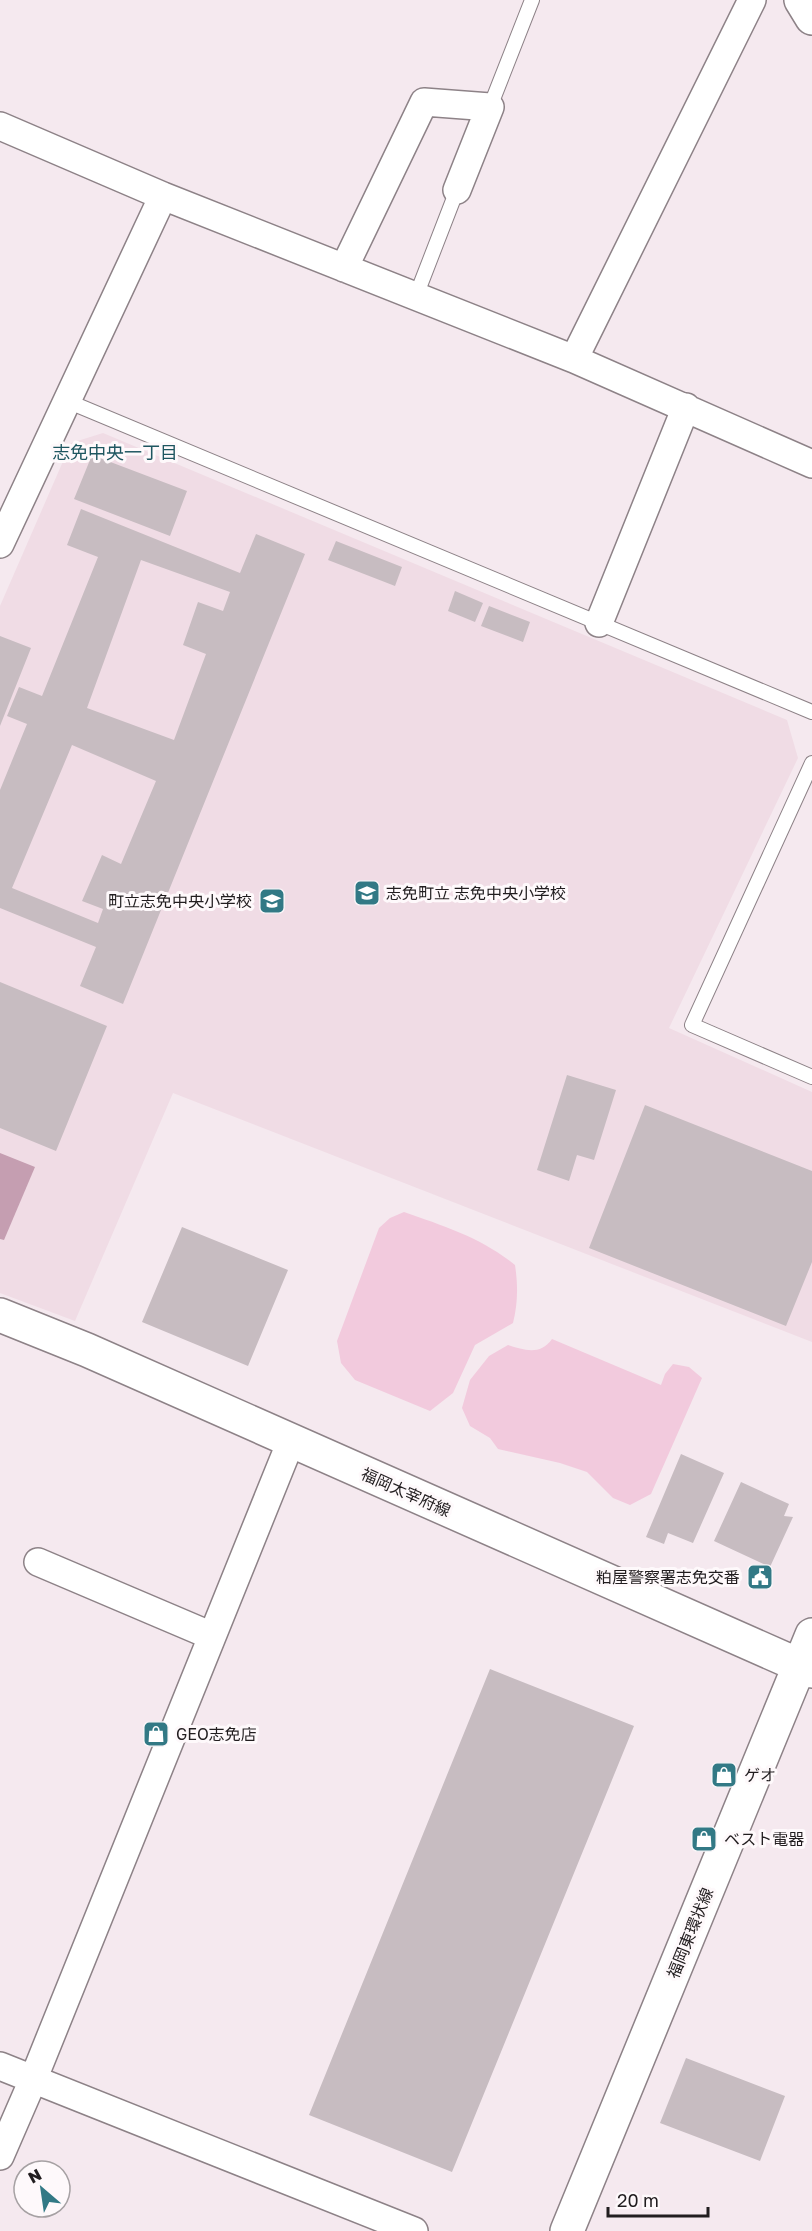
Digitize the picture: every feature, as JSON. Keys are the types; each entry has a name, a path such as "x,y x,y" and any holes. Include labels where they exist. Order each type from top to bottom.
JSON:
{"main road":[{"path":"801,0 812,18"},
{"name":"福岡太宰府線","path":"0,1315 87,1350 806,1669"},
{"name":"福岡東環状線","path":"567,2231 806,1669 812,1635"}],"street":[{"path":"574,359 752,0"},
{"path":"344,268 424,102 490,107 457,190"},
{"path":"0,126 163,196 574,359 812,464"},
{"path":"0,544 163,196"},
{"path":"599,623 686,407"},
{"path":"0,2156 33,2080 291,1441"},
{"path":"38,1562 212,1636"},
{"path":"0,2066 414,2231"}],"lane":[{"path":"490,107 532,0"},
{"path":"416,296 457,190"},
{"path":"67,401 812,712"},
{"path":"812,763 692,1026 812,1077"}],"shaded area":[{"name":"志免町立 志免中央小学校","path":"103,433 787,720 798,758 669,1028 812,1092 812,1342 173,1093 75,1321 0,1293 0,606 71,443"},
{"path":"0,1153 35,1167 4,1240 0,1239"},
{"path":"404,1212 434,1222 489,1247 515,1265 516,1272 517,1301 513,1323 475,1345 453,1393 430,1411 355,1380 341,1363 337,1341 379,1228 390,1218"},
{"path":"552,1339 661,1385 665,1374 673,1364 689,1367 702,1378 651,1494 630,1505 613,1498 587,1472 560,1463 498,1449 490,1438 470,1426 462,1408 470,1380 489,1356 508,1345 526,1350 537,1350"}],"building":[{"path":"92,455 187,491 170,536 74,499"},
{"path":"81,509 240,573 256,534 305,554 123,1004 80,986 96,947 0,908 0,790 27,724 7,716 19,687 42,696 98,557 67,545","holes":["141,560 230,592 223,611 198,602 183,645 206,654 174,740 87,708","72,745 156,781 121,864 102,855 82,901 103,909 98,923 12,888"]},
{"path":"336,541 402,567 395,586 328,560"},
{"path":"455,591 483,603 475,622 448,611"},
{"path":"489,606 530,622 523,642 481,626"},
{"path":"0,636 31,648 0,726"},
{"path":"0,982 107,1026 56,1151 0,1128"},
{"path":"567,1075 616,1090 594,1160 577,1155 569,1181 537,1170"},
{"path":"645,1105 812,1171 812,1262 786,1326 589,1248"},
{"path":"182,1227 288,1270 248,1366 142,1322"},
{"path":"681,1454 724,1473 693,1543 668,1533 664,1544 646,1537"},
{"path":"741,1482 789,1504 784,1516 793,1517 770,1567 714,1541"},
{"path":"490,1669 634,1726 452,2172 309,2115"},
{"path":"686,2058 785,2096 760,2161 660,2123"}],"place":[{"name":"志免町立 志免中央小学校","path":"367,893"},
{"name":"町立志免中央小学校","path":"272,901"},
{"name":"粕屋警察署志免交番","path":"760,1577"},
{"name":"GEO志免店","path":"156,1734"},
{"name":"ゲオ","path":"724,1775"},
{"name":"ベスト電器","path":"704,1839"}],"district":[{"name":"志免中央一丁目","path":"115,453"}]}
